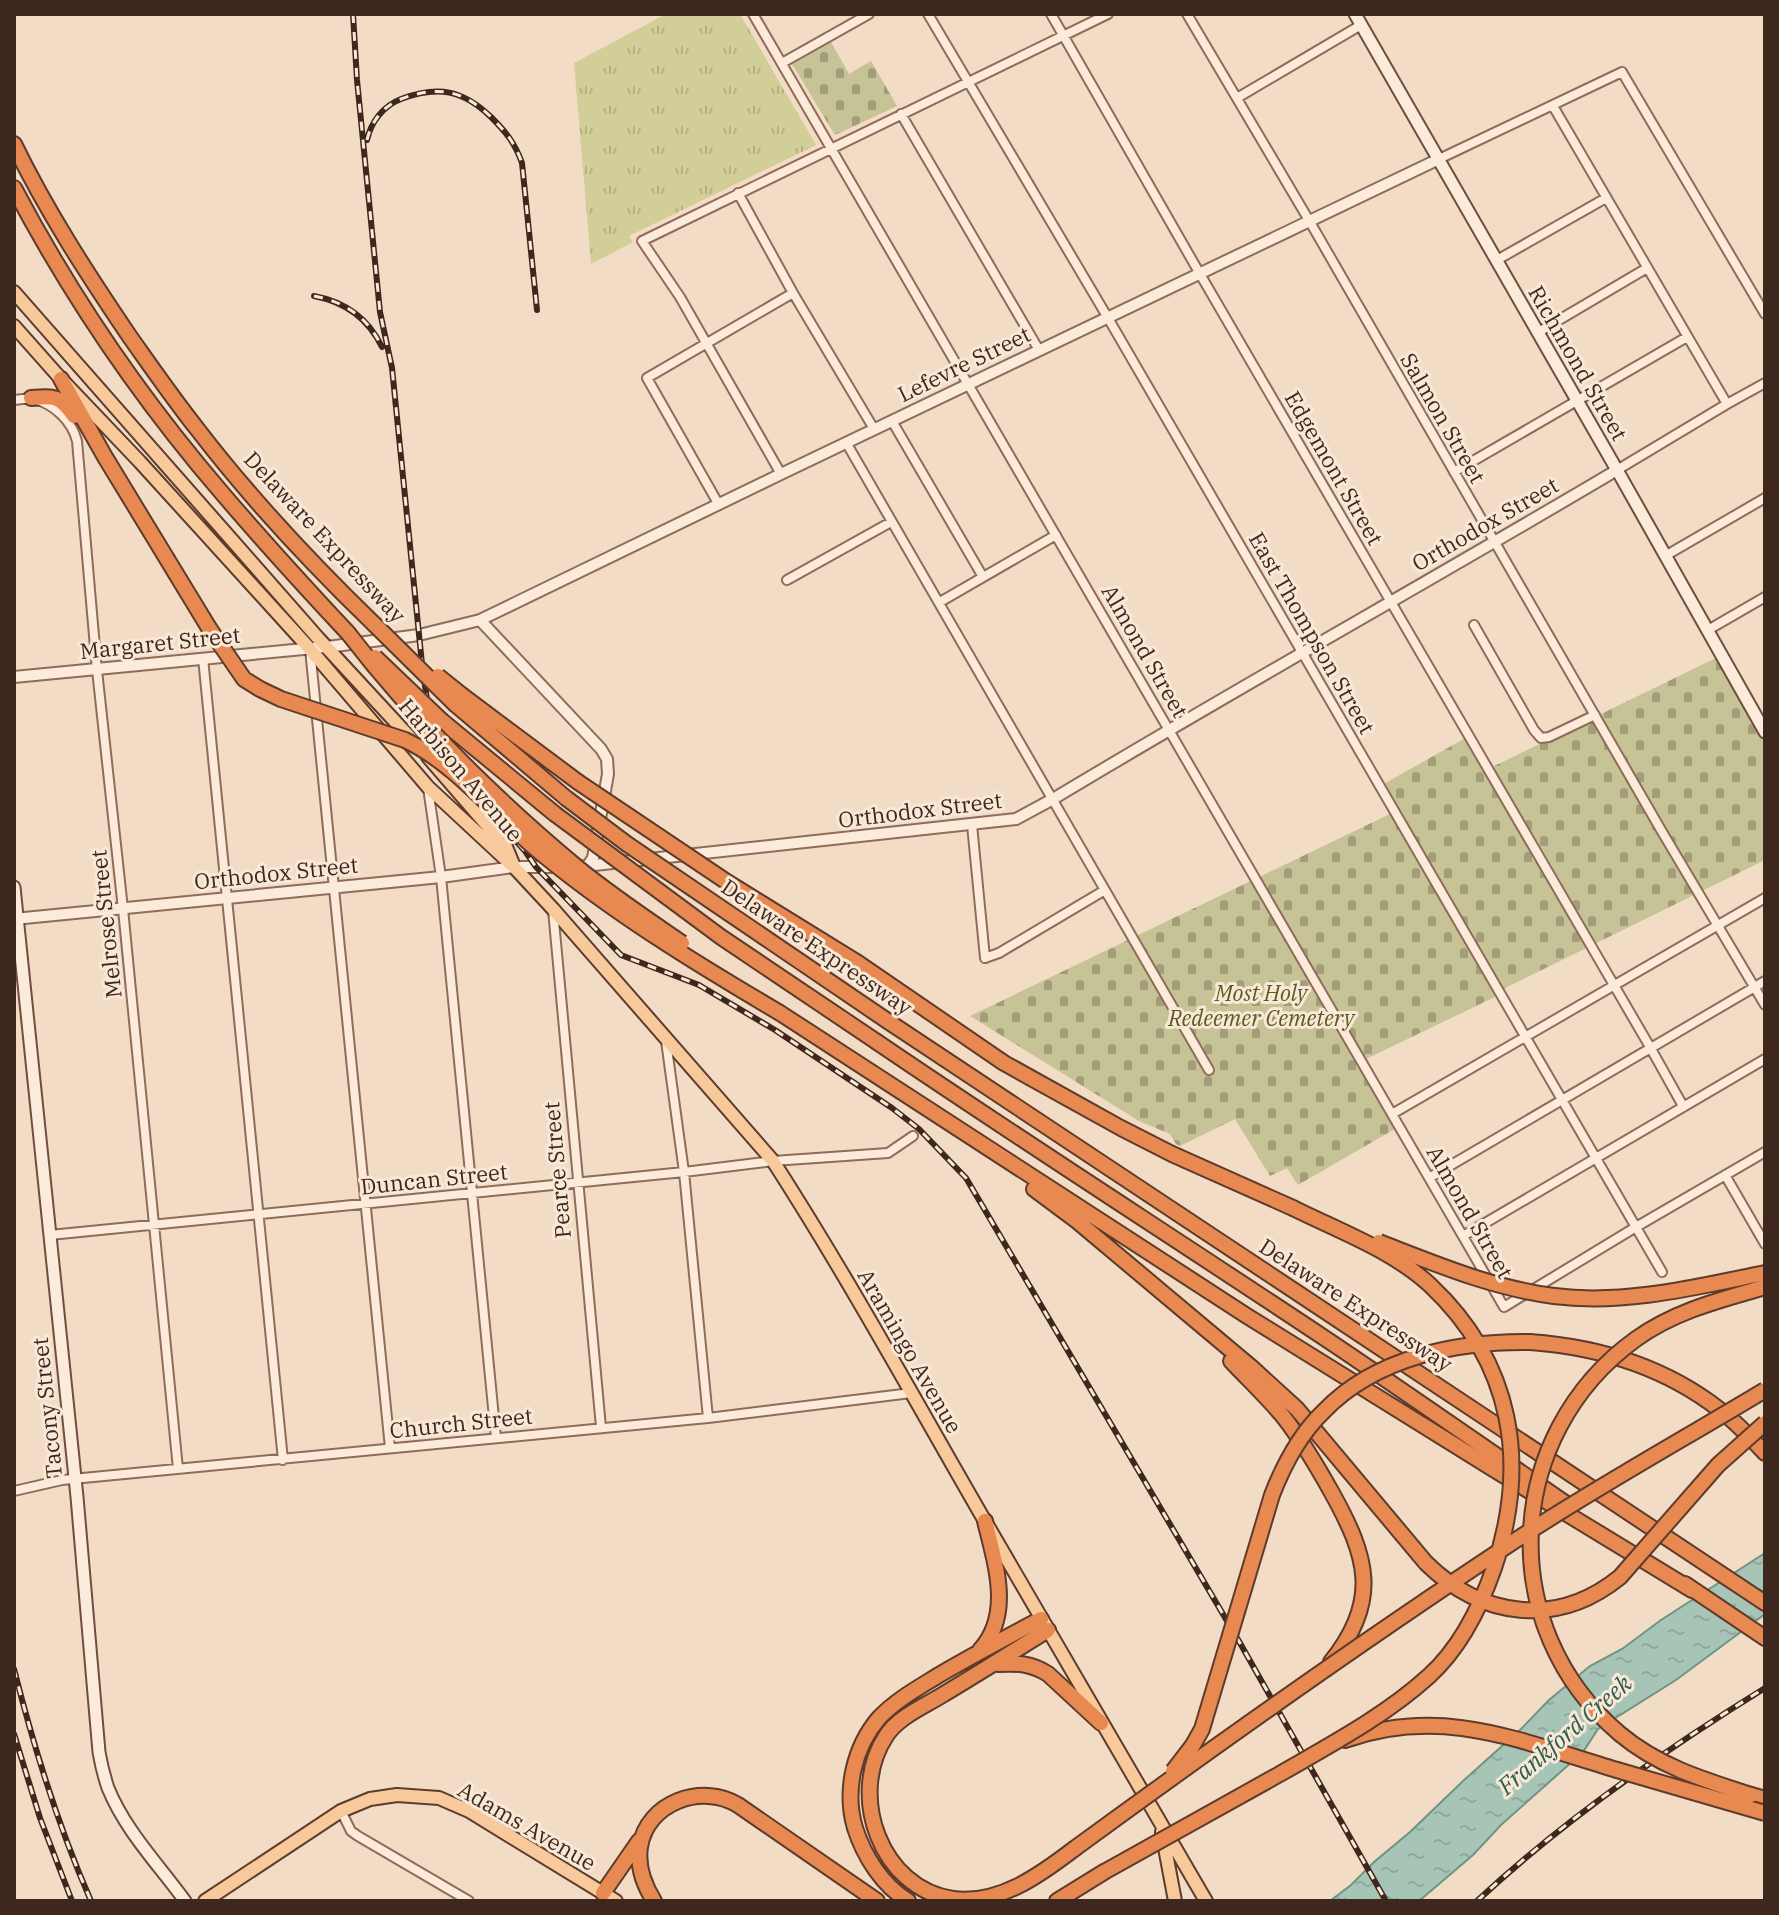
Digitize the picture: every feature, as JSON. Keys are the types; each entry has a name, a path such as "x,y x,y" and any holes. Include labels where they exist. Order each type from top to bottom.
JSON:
{"highway":[{"name":"Delaware Expressway","path":"17,150 94,283 200,434 333,585 566,798 637,851 889,1022 1765,1603"},
{"name":"Delaware Expressway","path":"14,188 77,297 158,413 220,492 348,633 442,721 555,814 721,937 1003,1128 1331,1342 1760,1634"},
{"path":"61,379 209,628 244,679 281,699 424,748 586,889 674,949 780,1013"},
{"path":"31,398 51,396 64,403 105,457"},
{"path":"348,633 404,703 506,806 600,885 780,1013 1247,1316 1692,1590"},
{"path":"460,700 727,882 858,963 1004,1063 1172,1154 1293,1208 1412,1270 1460,1318 1487,1361 1504,1405 1512,1454 1511,1490 1505,1529 1488,1585 1477,1612 1449,1655 1413,1690 1326,1747 1057,1901"},
{"path":"942,1119 1077,1221 1251,1367 1297,1409 1426,1563 1449,1584 1473,1598 1502,1607 1532,1610 1563,1607 1607,1588 1718,1465 1765,1423"},
{"path":"1293,1208 1471,1277 1556,1296 1639,1296 1765,1273"},
{"path":"1765,1287 1712,1301 1672,1317 1636,1339 1590,1379 1568,1411 1545,1458 1533,1506 1530,1545 1534,1586 1543,1624 1558,1658 1579,1693 1591,1706 1619,1733 1653,1757 1689,1774 1765,1799"},
{"path":"1176,1306 1267,1398 1299,1437 1355,1536 1363,1579 1361,1609 1343,1648 1326,1669"},
{"path":"1160,1786 1202,1729 1272,1495 1287,1460 1322,1412 1366,1379 1427,1354 1469,1345 1530,1342 1578,1347 1621,1358 1663,1375 1701,1396 1737,1424 1765,1453"},
{"path":"1045,1624 993,1664 887,1733 876,1756 870,1782 872,1814 883,1848 898,1870 921,1889 954,1899 976,1899 1001,1894 1047,1870 1326,1669 1530,1531 1765,1390"},
{"path":"977,1653 993,1631 999,1603 996,1571 985,1521"},
{"path":"908,1901 888,1884 871,1862 859,1840 853,1819 850,1791 855,1760 865,1739 878,1719 896,1702 977,1653 1045,1624"},
{"path":"993,1664 1023,1662 1039,1668 1101,1723"},
{"path":"1326,1747 1363,1734 1394,1728 1426,1725 1471,1728 1765,1813"},
{"path":"609,1897 644,1833 660,1812 681,1799 703,1795 721,1797 738,1805 877,1901"},
{"path":"644,1833 640,1845 641,1871 645,1887 654,1901"},
{"path":"1045,1901 1078,1887"}],"main road":[{"name":"Richmond Street","path":"1355,14 1765,732"},
{"name":"Harbison Avenue","path":"14,292 428,757 506,847 514,867"},
{"name":"Harbison Avenue","path":"14,326 310,649 428,787 514,867"},
{"name":"Aramingo Avenue","path":"514,867 773,1161 1206,1901"},
{"name":"Tacony Street","path":"14,887 74,1480 96,1735 102,1769 111,1795 132,1831 185,1901"},
{"name":"Adams Avenue","path":"205,1901 341,1811 370,1799 397,1795 428,1796 449,1801 609,1897"},
{"path":"1160,1821 1175,1901"}],"street":[{"name":"Almond Street","path":"753,14 1504,1307 1636,1227"},
{"path":"782,63 869,14"},
{"name":"East Thompson Street","path":"928,14 1662,1272"},
{"name":"Edgemont Street","path":"1051,14 1683,1106"},
{"path":"781,474 680,297 642,241 1108,14"},
{"name":"Salmon Street","path":"1187,14 1765,1005"},
{"path":"1237,98 1361,25"},
{"name":"Lefevre Street","path":"310,649 419,635 480,620 1622,72 1765,314"},
{"path":"1553,106 1727,404"},
{"path":"901,114 1039,350"},
{"path":"738,193 874,429"},
{"path":"1497,260 1606,198"},
{"path":"1537,333 1647,268"},
{"path":"719,505 647,379 793,293"},
{"path":"1454,472 1687,337"},
{"name":"Orthodox Street","path":"16,919 514,867 587,867 1016,819 1495,543 1765,383"},
{"path":"14,400 31,398"},
{"name":"Melrose Street","path":"31,398 57,412 75,432 178,1469"},
{"path":"892,421 983,577"},
{"path":"847,444 1209,1070"},
{"path":"1665,556 1765,498"},
{"path":"787,580 891,522"},
{"path":"940,602 1056,535"},
{"path":"1708,630 1765,597"},
{"path":"480,620 607,759 608,774 599,829 593,858 587,867"},
{"path":"1474,625 1541,738 1595,715"},
{"path":"310,649 390,1448"},
{"name":"Margaret Street","path":"14,677 310,649"},
{"path":"203,658 283,1460"},
{"path":"428,787 441,877 496,1438"},
{"path":"972,825 985,958 999,953 1105,890"},
{"path":"1392,1114 1765,898"},
{"name":"Pearce Street","path":"553,909 601,1427"},
{"path":"1429,1178 1765,981"},
{"path":"665,1036 684,1172 708,1418"},
{"path":"1463,1236 1765,1059"},
{"name":"Duncan Street","path":"50,1235 773,1161 888,1153 913,1136"},
{"path":"1636,1227 1765,1152"},
{"path":"1725,1175 1765,1244"},
{"name":"Church Street","path":"14,1491 62,1480 708,1418 911,1393"},
{"path":"341,1811 351,1831 358,1836 469,1901"}],"green space":[{"path":"666,14 740,14 816,145 629,236 633,242 591,264 574,63"},
{"path":"831,42 849,74 871,61 897,106 835,135 792,64"},
{"name":"Most Holy Redeemer Cemetery","path":"1722,655 1765,732 1765,860 1362,1061 1400,1126 1298,1185 1287,1168 1270,1176 1235,1119 1180,1146 1170,1134 1139,1121 970,1016 1394,812 1380,786 1469,736 1488,769"}],"water":[{"name":"Frankford Creek","path":"1765,1553 1765,1614 1676,1680 1598,1729 1583,1752 1419,1901 1330,1901 1410,1832 1549,1700 1590,1666 1622,1649"}],"railway":[{"path":"353,14 380,312 392,368 428,707 443,748 462,783 536,867 621,955 699,985 775,1030 892,1108 919,1129 966,1178 1240,1643 1386,1901"},
{"path":"367,140 371,127 383,110 401,99 427,92 460,96 491,117 510,138 522,163 537,310"},
{"path":"314,296 336,302 355,313 370,328 382,347"},
{"path":"14,1669 48,1786 91,1901"},
{"path":"1477,1901 1544,1842 1615,1788 1765,1688"},
{"path":"14,1734 40,1818 72,1901"}]}
